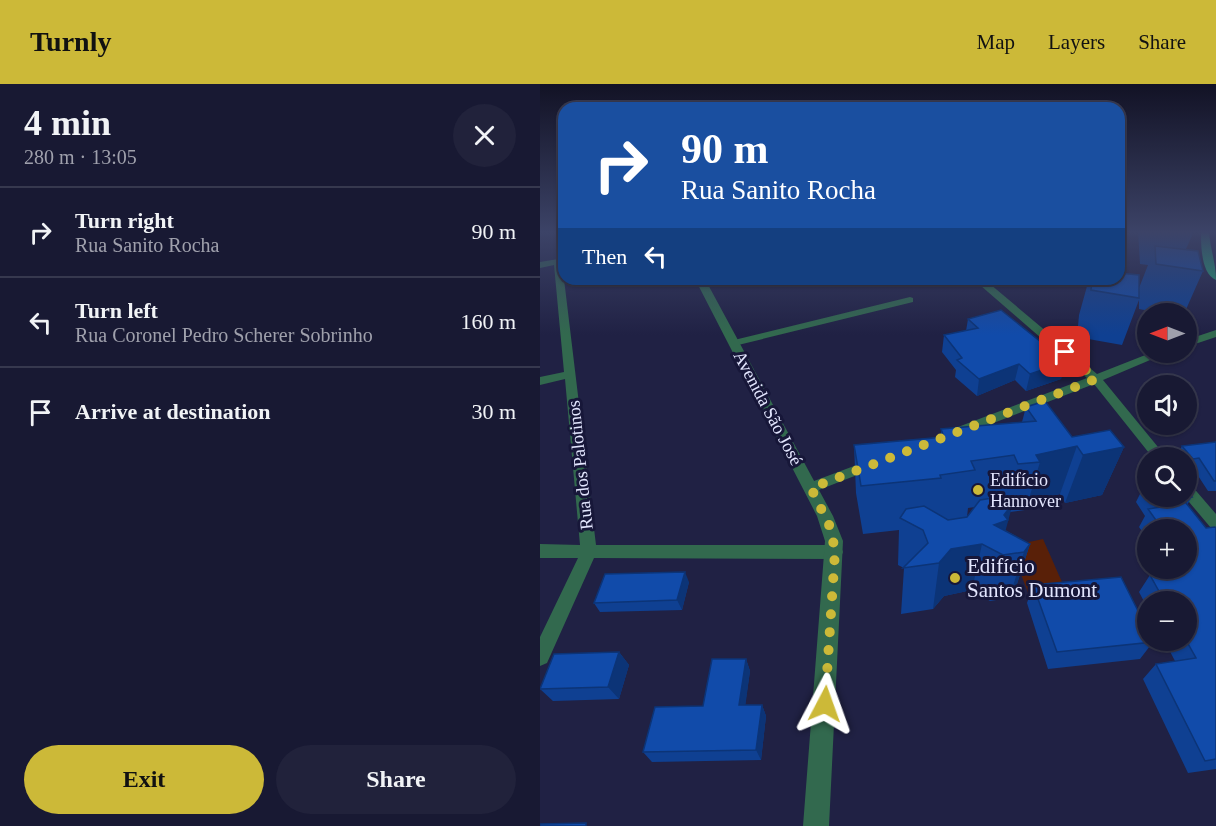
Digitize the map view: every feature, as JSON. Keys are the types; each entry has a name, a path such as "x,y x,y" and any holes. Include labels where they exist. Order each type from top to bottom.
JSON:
{"street":[{"name":"Rua dos Palotinos","path":"540,657 588,552 563,285"},
{"name":"Avenida São José","path":"703,285 831,529 835,552 816,826"},
{"path":"985,285 1096,379 1152,447"},
{"path":"734,343 910,300"},
{"path":"1197,340 1216,333"},
{"path":"938,439 1137,363"},
{"path":"540,381 571,374"},
{"path":"811,488 883,460"},
{"path":"1197,502 1216,524"},
{"path":"540,551 835,552"}],"shaded area":[{"path":"1043,539 1065,589 1029,595 1010,546"}],"building":[{"path":"1167,266 1202,266 1203,271"},
{"path":"1125,274 1139,275 1139,298 1091,290 1091,285 1125,285"},
{"path":"1001,310 1066,362 1030,374 1019,364 979,379 957,360 962,358 944,335 978,328 968,319"},
{"path":"1045,401 1072,437 1110,430 1124,447 1083,455 1077,446 1036,455 1040,462 1018,464 1014,455 971,461 975,470 940,475 941,478 861,486 854,445 944,437 941,429 1036,421 1026,407"},
{"path":"1216,442 1216,481 1197,458 1197,447 1182,446"},
{"path":"999,497 1013,503 1004,515 1008,520 994,525 1030,544 1024,552 1003,555 982,544 951,549 939,563 903,568 928,543 923,530 900,518 906,509 924,506 948,520 967,517 980,500"},
{"path":"1189,507 1206,528 1216,528 1216,759 1205,761 1156,664 1196,658 1192,651 1197,651 1197,591 1159,591 1152,579 1197,579 1197,519 1155,519 1148,509"},
{"path":"685,572 677,600 594,603 605,574"},
{"path":"1121,577 1137,609 1137,644 1057,652 1033,585"},
{"path":"619,652 608,687 540,689 554,654"},
{"path":"712,659 746,659 739,705 762,705 756,750 643,752 655,707 703,706"},
{"path":"586,823 586,826 540,826 540,824"}],"place":[{"name":"Edifício Hannover","path":"978,490"},
{"name":"Edifício Santos Dumont","path":"955,578"}],"route":[{"path":"825,704 835,552 831,529 811,488 1096,379 1065,352"}]}
